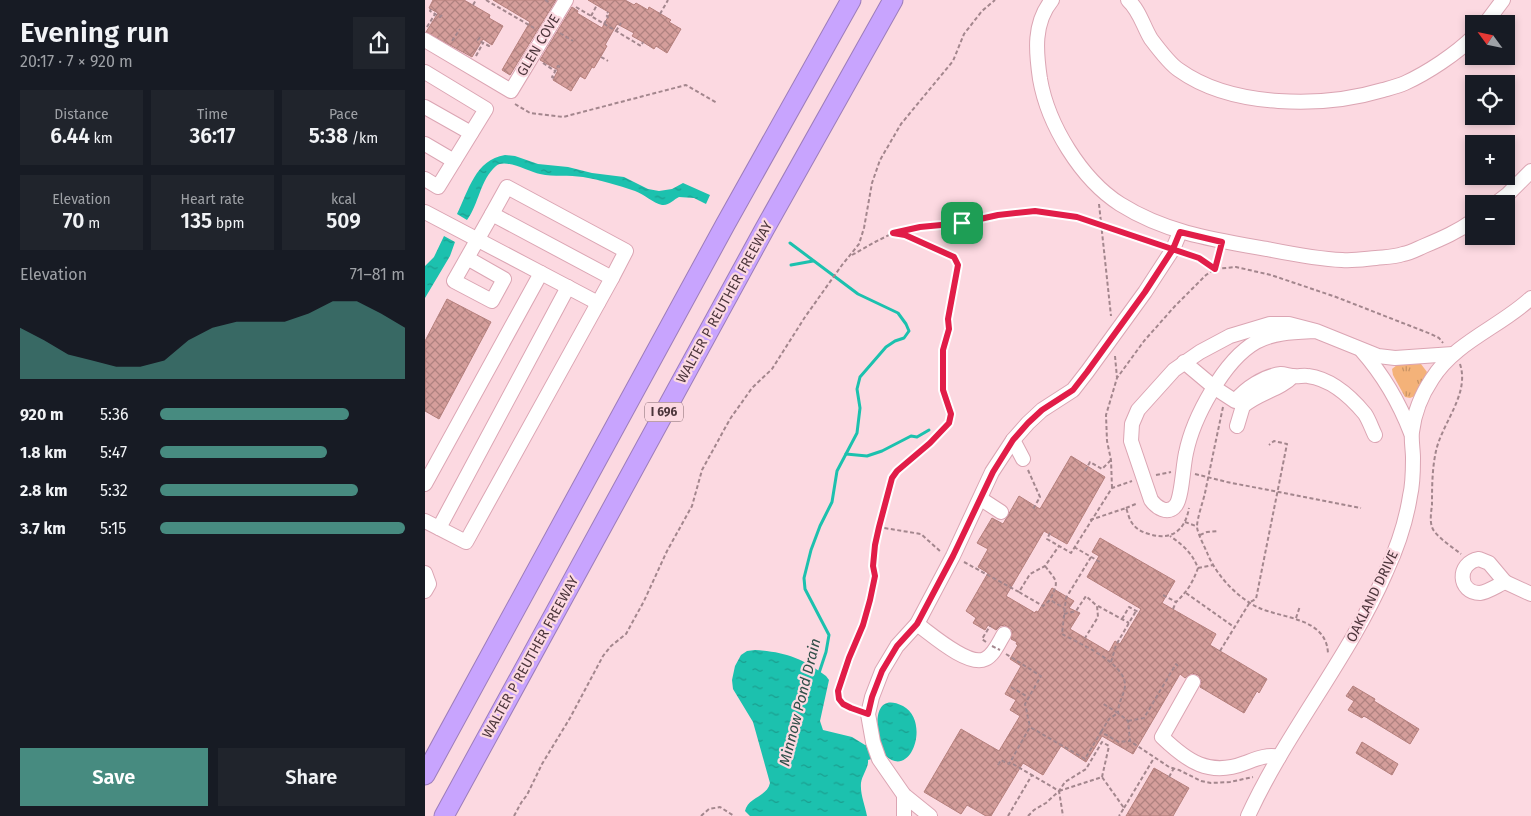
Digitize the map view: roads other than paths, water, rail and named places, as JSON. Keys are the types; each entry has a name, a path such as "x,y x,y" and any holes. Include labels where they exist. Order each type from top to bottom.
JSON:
{"highway":[{"name":"I 696","path":"425,775 725,225 850,2"},
{"name":"WALTER P REUTHER FREEWAY","path":"444,816 763,230 891,3"}],"street":[{"path":"1052,0 1045,8 1040,19 1036,43 1042,87 1049,110 1062,138 1089,176 1103,191 1120,204 1150,220 1180,232 1222,242 1344,261 1402,254 1457,232 1465,226"},
{"path":"1128,0 1135,7 1152,40 1178,70 1208,86 1239,95 1264,99 1306,101 1341,99 1372,93 1404,84 1444,60 1465,43"},
{"path":"1492,15 1503,0"},
{"name":"GLEN COVE","path":"425,40 469,66 513,97 531,56 565,1"},
{"path":"425,72 486,109 438,187 425,179"},
{"path":"425,107 471,134"},
{"path":"425,144 454,161"},
{"path":"1508,195 1531,171"},
{"path":"425,520 466,542 626,251 507,187 467,258"},
{"path":"425,212 598,303"},
{"path":"492,214 612,278"},
{"path":"930,816 904,795 879,759 873,742 868,714 882,671 897,646 917,624 952,558 993,472 1013,440 1042,410 1073,390 1113,337 1173,249 1180,232"},
{"path":"425,484 541,273"},
{"path":"439,528 568,287"},
{"name":"OAKLAND DRIVE","path":"1246,816 1363,617 1386,573 1398,541 1411,496 1413,458 1411,433 1416,413 1433,377 1461,347 1506,318 1531,298"},
{"path":"1316,330 1277,334 1256,342 1238,357 1215,388 1193,429 1186,450 1178,501 1173,508 1168,510 1162,510 1155,506 1151,500 1131,441 1130,430 1138,410 1183,362 1231,336 1260,327 1281,324 1316,330 1378,356 1395,358 1453,354"},
{"path":"1359,349 1384,380 1400,406 1411,433"},
{"path":"1183,362 1234,403 1237,426"},
{"path":"1234,403 1251,387 1268,378 1283,374 1309,376 1336,386 1350,398 1366,416 1375,435"},
{"path":"1013,440 1023,459"},
{"path":"981,499 1001,512"},
{"path":"425,574 429,584 425,591"},
{"path":"1505,582 1531,594"},
{"path":"917,624 949,648 967,658 978,661 987,659 1004,634"},
{"path":"1193,682 1162,737 1179,753 1198,765 1215,768 1241,765 1271,755 1279,757"},
{"path":"903,816 904,795"}],"water":[{"path":"505,155 515,156 538,164 568,167 592,173 624,177 648,189 659,191 672,189 683,183 710,195 706,204 694,198 679,197 662,205 635,191 602,181 578,176 545,175 511,164 500,164 486,178 467,220 457,214 474,177 487,163"},
{"path":"444,236 455,242 450,256 425,298 425,266 434,257"},
{"path":"747,651 775,652 793,657 826,676 829,680 820,721 823,730 852,737 865,745 880,740 878,718 882,706 887,703 894,703 903,706 911,713 916,724 916,735 910,755 903,760 894,761 885,755 868,760 861,787 867,816 750,816 745,811 750,803 768,788 770,783 753,722 733,689 732,680 735,666 741,655"}],"waterway":[{"name":"Minnow Pond Drain","path":"790,243 858,294 898,313 909,331 904,338 886,347 860,377 857,389 860,408 857,433 837,471 832,502 811,550 804,578 805,589 829,635 819,673"},
{"path":"791,265 813,261"},
{"path":"846,454 867,456 882,451 911,436 917,437 929,430"}]}
